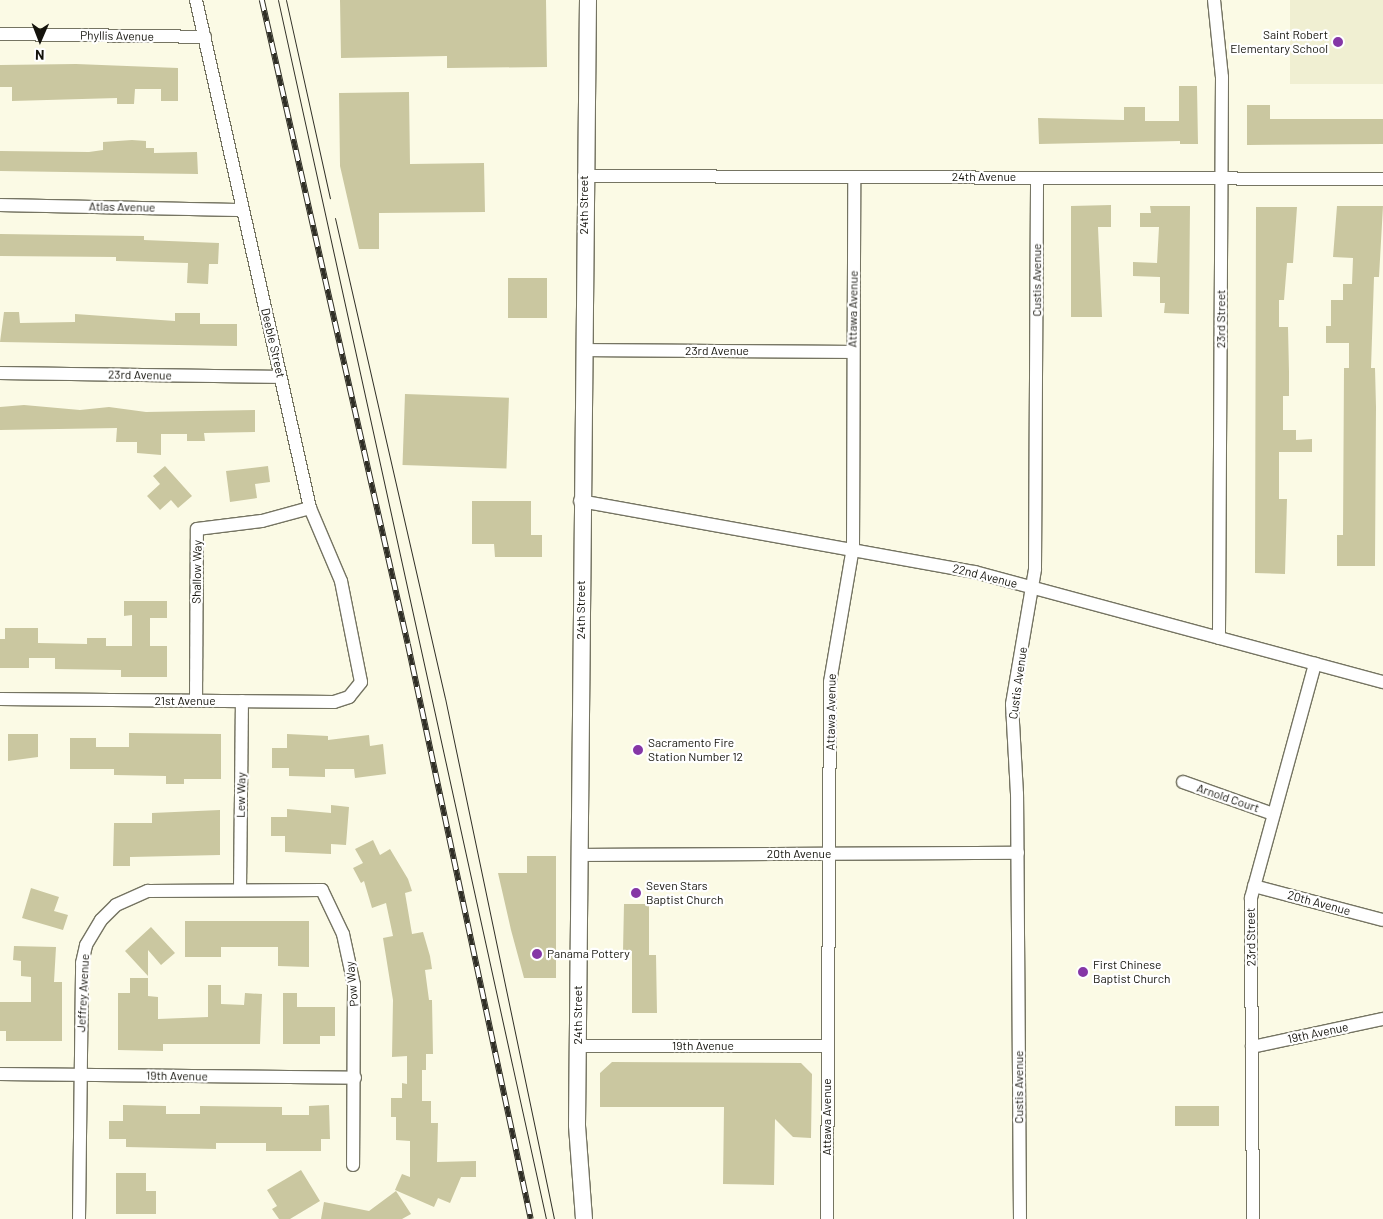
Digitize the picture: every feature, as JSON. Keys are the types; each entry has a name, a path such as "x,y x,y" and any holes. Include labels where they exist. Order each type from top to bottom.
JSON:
{"street":[{"name":"Deeble Street","path":"196,0 310,508 341,581 361,682"},
{"name":"24th Street","path":"584,1219 578,1168 578,1046 580,501 588,0"},
{"name":"23rd Street","path":"1214,0 1222,77 1219,638"},
{"name":"Phyllis Avenue","path":"0,34 205,37"},
{"name":"24th Avenue","path":"584,176 1383,179"},
{"name":"Attawa Avenue","path":"827,1219 832,854 830,682 853,548 852,352 854,177"},
{"name":"Custis Avenue","path":"1020,1219 1018,853 1012,704 1034,588 1037,178"},
{"name":"Atlas Avenue","path":"0,205 243,210"},
{"name":"23rd Avenue","path":"583,350 852,352"},
{"name":"23rd Avenue","path":"0,373 280,377"},
{"name":"22nd Avenue","path":"580,501 853,548 1034,588 1383,682"},
{"name":"Shallow Way","path":"196,701 197,529 262,522 310,508"},
{"name":"23rd Street","path":"1253,1219 1251,898 1315,664"},
{"name":"21st Avenue","path":"0,699 340,701 349,698 361,682"},
{"name":"Lew Way","path":"240,889 242,701"},
{"name":"Arnold Court","path":"1183,782 1274,814"},
{"name":"20th Avenue","path":"580,854 1018,853"},
{"name":"20th Avenue","path":"1254,886 1383,920"},
{"name":"Jeffrey Avenue","path":"78,1219 82,963 86,945 101,920 116,905 148,891 240,889"},
{"name":"Pow Way","path":"240,889 322,890 343,934 351,961 355,1001 353,1165"},
{"name":"19th Avenue","path":"1252,1047 1383,1019"},
{"name":"19th Avenue","path":"578,1046 828,1046"},
{"name":"19th Avenue","path":"0,1074 355,1078"}],"shaded area":[{"name":"Saint Robert Elementary School","path":"1290,0 1383,0 1383,84 1290,84"}],"building":[{"path":"340,0 546,0 547,67 447,68 447,56 341,58"},
{"path":"76,64 178,68 178,101 161,101 161,89 135,89 134,104 117,104 117,98 12,101 12,87 0,87 0,65"},
{"path":"1179,86 1197,86 1198,144 1180,144 1180,141 1039,144 1038,118 1124,120 1124,107 1145,107 1145,121 1179,121"},
{"path":"409,92 410,164 484,163 485,212 379,213 379,249 359,249 340,166 339,93"},
{"path":"1247,105 1270,105 1270,119 1383,119 1383,144 1247,145"},
{"path":"146,141 146,148 154,148 154,153 197,152 198,174 0,171 0,151 89,152 103,150 103,142"},
{"path":"1111,205 1111,227 1098,227 1102,317 1071,317 1071,206"},
{"path":"1150,206 1190,206 1189,314 1164,313 1165,303 1160,303 1160,277 1133,276 1133,262 1157,263 1159,227 1140,227 1140,213 1151,213"},
{"path":"1337,206 1383,206 1379,277 1374,277 1371,368 1375,368 1376,407 1375,566 1337,566 1337,535 1343,535 1344,368 1349,368 1349,343 1326,343 1326,326 1331,326 1331,300 1343,300 1343,284 1352,284 1353,258 1333,257"},
{"path":"1256,207 1297,207 1293,263 1287,263 1284,300 1279,300 1279,327 1288,327 1289,396 1283,396 1283,430 1296,430 1296,440 1312,439 1312,452 1279,452 1279,499 1287,499 1285,574 1255,573"},
{"path":"0,234 144,236 144,240 219,243 218,264 209,264 208,284 187,283 188,263 116,261 116,257 0,256"},
{"path":"508,278 547,278 547,318 508,318"},
{"path":"4,312 19,312 20,323 75,322 75,314 175,321 175,313 200,313 200,324 237,324 237,346 0,342"},
{"path":"405,394 509,398 506,469 403,465"},
{"path":"24,405 80,410 109,407 146,412 255,410 255,432 204,433 205,441 187,441 187,434 161,434 161,455 137,453 137,442 116,442 117,428 0,430 0,407"},
{"path":"165,466 192,496 178,508 171,500 160,510 147,496 160,484 153,476"},
{"path":"268,466 270,482 255,484 257,498 230,502 226,471"},
{"path":"472,501 531,501 531,535 542,535 542,557 495,557 494,544 472,544"},
{"path":"124,601 167,601 167,618 150,618 150,646 167,646 167,677 121,677 121,670 55,669 55,658 29,658 29,668 0,668 0,639 5,639 5,628 38,628 38,643 87,644 87,638 106,638 106,646 132,646 132,615 124,616"},
{"path":"129,733 221,734 221,779 184,779 184,784 166,784 166,776 114,775 114,769 70,769 70,738 96,738 96,747 129,747"},
{"path":"8,734 38,734 38,757 8,761"},
{"path":"287,734 328,736 328,740 369,735 370,746 383,744 386,774 355,778 354,769 325,769 325,777 289,776 289,768 272,768 272,748 287,748"},
{"path":"331,805 349,807 346,845 331,844 331,854 285,852 285,836 271,836 271,817 287,817 287,809 331,813"},
{"path":"220,810 220,855 130,857 130,866 113,866 114,823 152,823 152,813"},
{"path":"373,840 380,855 390,849 408,879 412,891 405,893 412,934 423,932 430,956 432,969 425,970 429,1000 432,1000 433,1054 426,1054 426,1070 422,1070 422,1101 431,1101 431,1123 438,1123 437,1162 476,1161 476,1177 461,1177 450,1203 438,1198 434,1207 395,1190 402,1174 410,1177 410,1141 396,1140 396,1117 391,1117 391,1098 402,1098 402,1083 407,1084 407,1056 392,1057 393,1000 383,938 393,936 386,903 372,908 364,881 361,883 353,868 363,863 355,849"},
{"path":"527,856 556,856 556,978 524,978 511,930 498,873 527,873"},
{"path":"31,888 59,897 54,911 68,915 63,930 22,918"},
{"path":"624,904 649,904 649,955 656,955 657,1013 632,1013 632,951 623,951"},
{"path":"185,921 309,921 309,967 278,966 278,947 221,947 221,957 185,957"},
{"path":"151,927 175,953 161,965 148,950 148,976 125,951"},
{"path":"14,946 56,947 54,982 62,982 62,1041 6,1041 6,1031 0,1031 0,1002 31,1002 31,977 21,976 21,961 13,960"},
{"path":"130,978 148,978 148,996 158,997 158,1019 208,1017 208,985 221,985 221,1004 244,1005 245,993 262,994 260,1044 163,1044 163,1051 118,1050 118,993 130,993"},
{"path":"283,993 297,993 297,1007 335,1007 335,1036 320,1036 320,1044 283,1044"},
{"path":"612,1062 801,1063 812,1074 811,1138 793,1137 775,1119 774,1185 723,1184 724,1107 600,1107 600,1073"},
{"path":"123,1105 166,1106 166,1114 200,1114 200,1106 282,1107 282,1115 309,1115 309,1106 329,1105 330,1139 321,1139 321,1151 266,1151 266,1143 216,1143 216,1149 126,1147 126,1139 109,1139 109,1121 123,1121"},
{"path":"1175,1106 1219,1106 1219,1126 1175,1126"},
{"path":"301,1170 320,1201 290,1219 279,1219 272,1209 277,1206 267,1190"},
{"path":"116,1173 146,1173 146,1191 156,1191 156,1214 116,1214"},
{"path":"396,1191 411,1214 402,1219 321,1219 324,1202 369,1211"}],"tram line":[{"path":"278,0 546,1219"},
{"path":"286,0 330,198"},
{"path":"335,218 445,698 554,1219"}],"railway":[{"path":"262,0 408,644 531,1219"}],"place":[{"name":"Saint Robert Elementary School","path":"1338,42"},
{"name":"Sacramento Fire Station Number 12","path":"638,750"},
{"name":"Seven Stars Baptist Church","path":"636,893"},
{"name":"Panama Pottery","path":"537,954"},
{"name":"First Chinese Baptist Church","path":"1083,972"}]}
